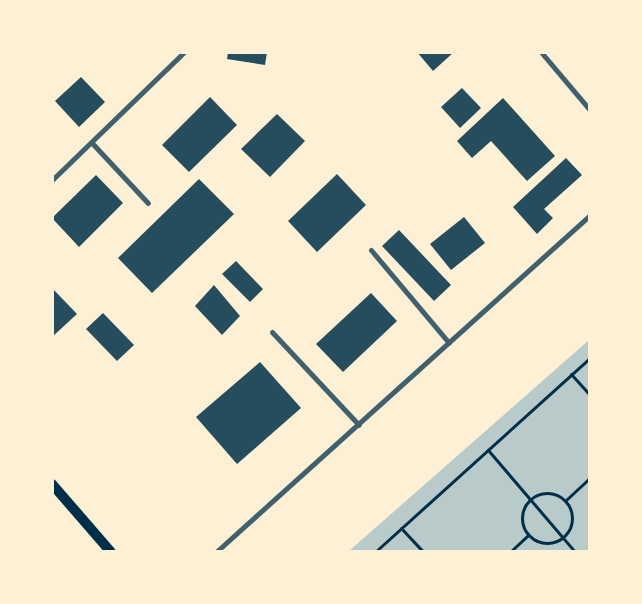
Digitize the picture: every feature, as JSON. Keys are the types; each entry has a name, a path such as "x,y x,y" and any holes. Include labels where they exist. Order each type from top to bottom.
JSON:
{"main road":[{"path":"52,484 111,552"}],"street":[{"path":"52,180 184,52"},
{"path":"541,52 590,110"},
{"path":"92,143 148,203"},
{"path":"216,552 359,425 590,214"},
{"path":"371,250 449,343"},
{"path":"272,332 359,425"}],"path":[{"path":"375,552 590,358"},
{"path":"571,374 590,395"},
{"path":"488,450 576,552"},
{"path":"566,500 590,478"},
{"path":"554,493 566,500 572,518 563,537 540,542 528,535 522,510 530,499 554,493"},
{"path":"402,528 423,552"},
{"path":"510,552 528,535"}],"shaded area":[{"path":"589,340 589,551 349,551"}],"building":[{"path":"228,52 267,52 265,65 227,59"},
{"path":"417,52 454,52 433,71"},
{"path":"81,77 105,102 79,127 55,101"},
{"path":"462,88 481,108 460,128 441,107"},
{"path":"210,97 237,125 189,172 162,145"},
{"path":"503,98 555,156 527,181 491,141 472,158 457,141"},
{"path":"277,114 305,141 270,177 241,149"},
{"path":"566,158 582,175 544,209 553,218 537,234 513,207"},
{"path":"337,174 366,205 317,252 288,221"},
{"path":"96,175 123,203 79,247 52,218"},
{"path":"199,179 234,214 152,293 118,258"},
{"path":"464,217 485,243 451,270 430,244"},
{"path":"399,230 451,285 434,301 382,246"},
{"path":"236,261 263,289 250,302 222,274"},
{"path":"214,285 240,316 222,335 195,306"},
{"path":"52,288 77,314 52,337"},
{"path":"371,293 397,321 343,372 316,344"},
{"path":"103,313 134,345 117,361 86,329"},
{"path":"260,362 301,408 237,464 196,417"}]}
